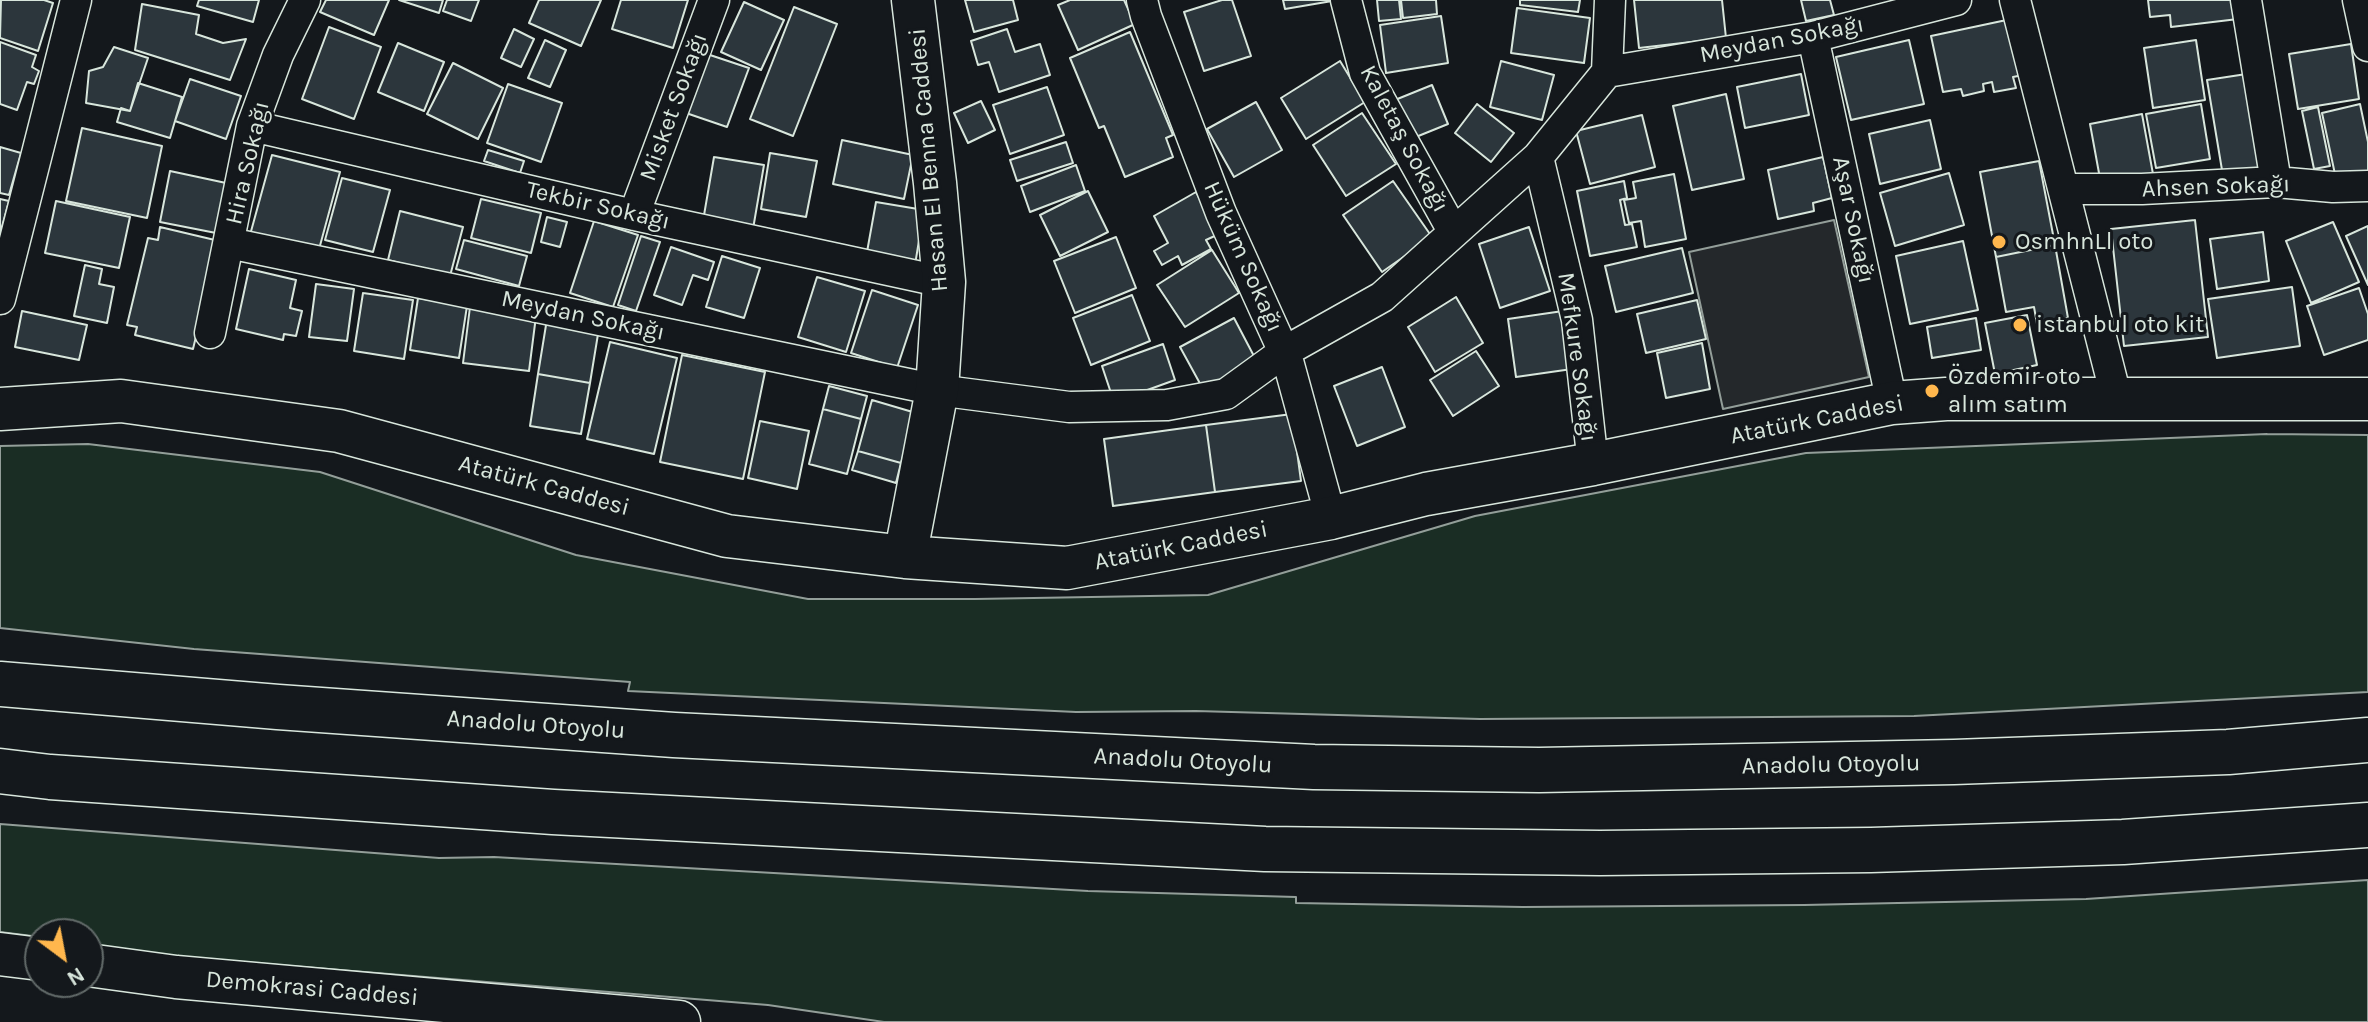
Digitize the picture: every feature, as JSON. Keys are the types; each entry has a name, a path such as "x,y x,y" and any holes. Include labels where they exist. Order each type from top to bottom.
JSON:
{"highway":[{"name":"Anadolu Otoyolu","path":"0,684 674,735 1314,767 1539,770 1907,763 2228,752 2368,740"},
{"path":"0,771 553,812 1265,849 1600,853 1871,850 2123,842 2368,825"}],"street":[{"path":"0,299 76,0"},
{"name":"Hira Sokağı","path":"210,333 252,126 278,55 305,0"},
{"name":"Misket Sokağı","path":"634,215 714,0"},
{"name":"Hasan El Benna Caddesi","path":"905,557 937,390 944,282 913,0"},
{"name":"Hüküm Sokağı","path":"1142,0 1221,213 1284,352 1331,518"},
{"name":"Kaletaş Sokağı","path":"1346,0 1365,73 1453,231"},
{"path":"1607,72 1610,0"},
{"name":"Meydan Sokağı","path":"229,243 937,390 1069,407 1167,405 1226,394 1284,352 1382,297 1538,157 1607,72 1813,37 1956,0"},
{"path":"2015,0 2117,400"},
{"path":"2246,0 2276,182"},
{"path":"2358,0 2368,46"},
{"name":"Aşar Sokağı","path":"1813,37 1892,403"},
{"name":"Tekbir Sokağı","path":"252,126 634,215 944,282"},
{"name":"Mefkure Sokağı","path":"1538,157 1577,320 1593,464"},
{"name":"Ahsen Sokağı","path":"2064,189 2142,189 2276,182 2333,187 2368,186"},
{"name":"Atatürk Caddesi","path":"0,409 121,401 339,431 727,536 905,557 1067,568 1331,518 1426,494 1593,464 1892,403 1946,399 2368,399"},
{"path":"0,954 24,957"},
{"name":"Demokrasi Caddesi","path":"104,967 176,977 679,1022"}],"green space":[{"path":"2267,434 2368,435 2368,692 1914,716 1480,719 1196,711 1076,712 628,691 630,682 194,649 0,628 0,446 88,444 320,472 576,555 808,599 975,599 1208,595 1475,516 1806,453"},
{"path":"0,824 439,858 494,857 1088,891 1296,897 1296,903 1523,907 2086,899 2368,880 2368,1022 884,1022 768,1005 181,957 104,946 104,918 24,918 24,935 0,932"}],"shaded area":[{"path":"1834,220 1869,377 1723,409 1689,252"}],"building":[{"path":"1,0 44,0 53,3 38,51 0,38"},
{"path":"199,0 259,0 253,22 197,6"},
{"path":"326,0 389,0 374,35 320,12"},
{"path":"399,0 443,0 439,13"},
{"path":"447,0 479,0 471,21 443,11"},
{"path":"539,0 601,0 581,46 529,23"},
{"path":"621,0 688,0 673,48 612,29"},
{"path":"965,0 1013,0 1018,20 974,32"},
{"path":"1070,0 1124,0 1135,24 1078,50 1058,5"},
{"path":"1222,0 1232,0 1251,56 1204,71 1184,12"},
{"path":"1283,0 1338,0 1285,9"},
{"path":"1377,0 1399,0 1401,19 1379,21"},
{"path":"1401,0 1436,0 1437,14 1403,18"},
{"path":"1520,0 1580,0 1578,12 1520,5"},
{"path":"1634,0 1722,0 1726,38 1639,48"},
{"path":"1801,0 1830,0 1834,15 1806,21"},
{"path":"2148,0 2236,0 2238,19 2171,27 2170,15 2150,17"},
{"path":"744,2 784,20 761,70 721,52"},
{"path":"142,4 199,15 196,34 223,43 246,39 230,80 135,50"},
{"path":"794,7 837,24 793,136 750,119"},
{"path":"1517,8 1590,18 1584,63 1511,53"},
{"path":"1441,16 1448,63 1386,73 1380,25"},
{"path":"2016,18 2028,74 2013,77 2016,88 1994,92 1992,82 1983,84 1984,91 1963,96 1961,89 1943,92 1931,36"},
{"path":"329,27 381,47 354,119 302,99"},
{"path":"514,29 534,39 521,67 501,58"},
{"path":"1007,29 1015,52 1040,44 1050,75 999,92 989,62 978,65 971,41"},
{"path":"1130,32 1173,135 1166,138 1173,157 1125,177 1104,126 1099,128 1070,58"},
{"path":"545,40 566,50 550,87 528,78"},
{"path":"1909,40 1924,104 1851,120 1836,57"},
{"path":"2196,40 2205,100 2153,108 2144,48"},
{"path":"0,42 36,55 32,67 39,71 34,84 27,82 17,110 0,104"},
{"path":"398,43 444,62 424,111 378,92"},
{"path":"2351,44 2359,99 2298,109 2289,54"},
{"path":"114,47 148,58 130,111 86,103 89,71 103,67"},
{"path":"707,54 749,68 727,127 686,113"},
{"path":"1340,61 1365,102 1306,139 1281,98"},
{"path":"1501,61 1554,75 1542,120 1490,107"},
{"path":"453,63 503,88 478,139 427,114"},
{"path":"2253,73 2269,168 2223,176 2207,80"},
{"path":"1801,74 1809,115 1745,128 1737,87"},
{"path":"190,79 241,96 226,139 175,121"},
{"path":"138,83 182,97 170,138 117,122 121,108 130,111"},
{"path":"508,84 562,103 541,162 487,143"},
{"path":"1432,85 1448,124 1406,141 1390,102"},
{"path":"1047,87 1064,135 1010,154 993,105"},
{"path":"1726,94 1744,179 1692,190 1673,106"},
{"path":"981,101 995,130 968,143 954,113"},
{"path":"1256,102 1282,150 1234,177 1207,129"},
{"path":"1477,104 1514,133 1491,162 1455,133"},
{"path":"2201,104 2210,159 2156,168 2146,114"},
{"path":"2360,104 2368,142 2368,171 2336,179 2322,113"},
{"path":"2318,107 2330,166 2314,169 2302,111"},
{"path":"1362,113 1396,164 1346,196 1313,145"},
{"path":"2142,114 2153,174 2101,184 2090,124"},
{"path":"1642,115 1655,167 1590,184 1576,131"},
{"path":"1930,120 1941,169 1880,184 1869,134"},
{"path":"82,128 162,146 147,218 66,201"},
{"path":"842,140 913,155 904,199 833,184"},
{"path":"1066,142 1073,163 1017,181 1010,160"},
{"path":"0,147 21,153 9,195 0,193"},
{"path":"488,150 524,161 520,173 484,161"},
{"path":"770,153 817,161 806,217 761,209"},
{"path":"272,155 340,172 318,253 250,235"},
{"path":"714,157 764,165 753,229 703,221"},
{"path":"1823,157 1832,198 1813,203 1814,211 1778,219 1768,170"},
{"path":"2039,161 2055,245 1996,257 1980,172"},
{"path":"1076,165 1085,191 1030,212 1021,186"},
{"path":"170,171 226,183 216,233 160,222"},
{"path":"1949,173 1964,225 1895,246 1880,193"},
{"path":"1674,174 1686,239 1645,247 1641,221 1629,223 1624,200 1636,198 1633,182"},
{"path":"342,178 390,190 373,252 325,240"},
{"path":"1393,181 1432,237 1382,272 1343,215"},
{"path":"1624,181 1627,198 1620,200 1625,225 1632,224 1637,247 1590,256 1577,191"},
{"path":"1088,191 1108,232 1060,256 1040,215"},
{"path":"1196,192 1219,234 1206,240 1211,249 1182,265 1178,256 1162,265 1154,251 1168,243 1154,216"},
{"path":"0,199 9,201 0,234"},
{"path":"481,199 541,213 531,253 471,238"},
{"path":"56,201 130,217 119,268 45,253"},
{"path":"876,202 924,210 914,271 865,263"},
{"path":"400,211 463,227 450,276 388,260"},
{"path":"547,217 567,222 560,247 541,242"},
{"path":"2195,220 2208,337 2124,346 2111,229"},
{"path":"594,221 638,235 613,307 570,293"},
{"path":"2333,222 2359,282 2311,303 2286,241"},
{"path":"2368,226 2368,285 2346,236"},
{"path":"160,227 219,241 193,349 135,335 137,327 127,325 148,238 158,240"},
{"path":"1529,227 1550,291 1500,308 1479,244"},
{"path":"2263,232 2269,281 2217,289 2210,239"},
{"path":"641,236 660,242 636,311 618,305"},
{"path":"1116,237 1136,288 1075,313 1054,261"},
{"path":"464,240 527,256 519,286 456,269"},
{"path":"1963,241 1978,310 1910,324 1896,256"},
{"path":"2055,245 2068,318 2037,324 2034,307 2006,312 1996,257"},
{"path":"671,247 714,262 708,280 693,275 682,305 654,295"},
{"path":"1682,248 1693,293 1616,312 1605,266"},
{"path":"1212,250 1239,293 1185,327 1157,285"},
{"path":"722,256 760,268 744,318 706,307"},
{"path":"85,265 102,269 99,284 114,287 107,323 74,316"},
{"path":"249,269 296,280 290,308 302,311 296,336 284,334 283,340 236,329"},
{"path":"817,277 865,291 846,352 798,337"},
{"path":"316,284 354,289 347,341 309,337"},
{"path":"2292,287 2300,346 2217,358 2208,299"},
{"path":"2359,288 2368,314 2368,340 2324,355 2307,306"},
{"path":"872,290 918,305 897,368 851,353"},
{"path":"363,293 413,300 404,359 354,351"},
{"path":"1132,295 1150,341 1091,365 1073,318"},
{"path":"1456,297 1483,343 1435,372 1408,327"},
{"path":"418,298 467,306 459,358 410,350"},
{"path":"1697,300 1706,339 1646,353 1637,314"},
{"path":"470,307 536,316 529,371 463,363"},
{"path":"22,311 87,325 79,360 15,347"},
{"path":"1563,311 1572,369 1516,377 1508,319"},
{"path":"2027,315 2037,365 1995,374 1985,323"},
{"path":"1234,318 1256,360 1203,389 1180,347"},
{"path":"1976,318 1981,350 1932,358 1927,327"},
{"path":"547,319 599,328 590,383 538,374"},
{"path":"610,342 677,358 654,454 587,439"},
{"path":"1702,343 1710,389 1666,398 1657,353"},
{"path":"1163,344 1175,380 1114,402 1102,366"},
{"path":"1476,351 1499,386 1453,416 1430,380"},
{"path":"682,355 765,372 743,479 660,462"},
{"path":"1382,367 1405,427 1357,446 1334,386"},
{"path":"538,374 590,383 581,434 530,426"},
{"path":"829,386 867,396 861,419 823,409"},
{"path":"872,400 916,413 901,463 858,451"},
{"path":"823,409 861,419 847,474 809,464"},
{"path":"1292,414 1301,481 1215,492 1206,425"},
{"path":"760,421 809,431 797,489 748,478"},
{"path":"1206,425 1215,492 1113,506 1104,439"},
{"path":"858,451 901,463 896,483 852,470"}],"place":[{"name":"OsmhnLl oto","path":"1999,242"},
{"name":"istanbul oto kit","path":"2020,325"},
{"name":"Özdemir oto alım satım","path":"1932,391"}]}
